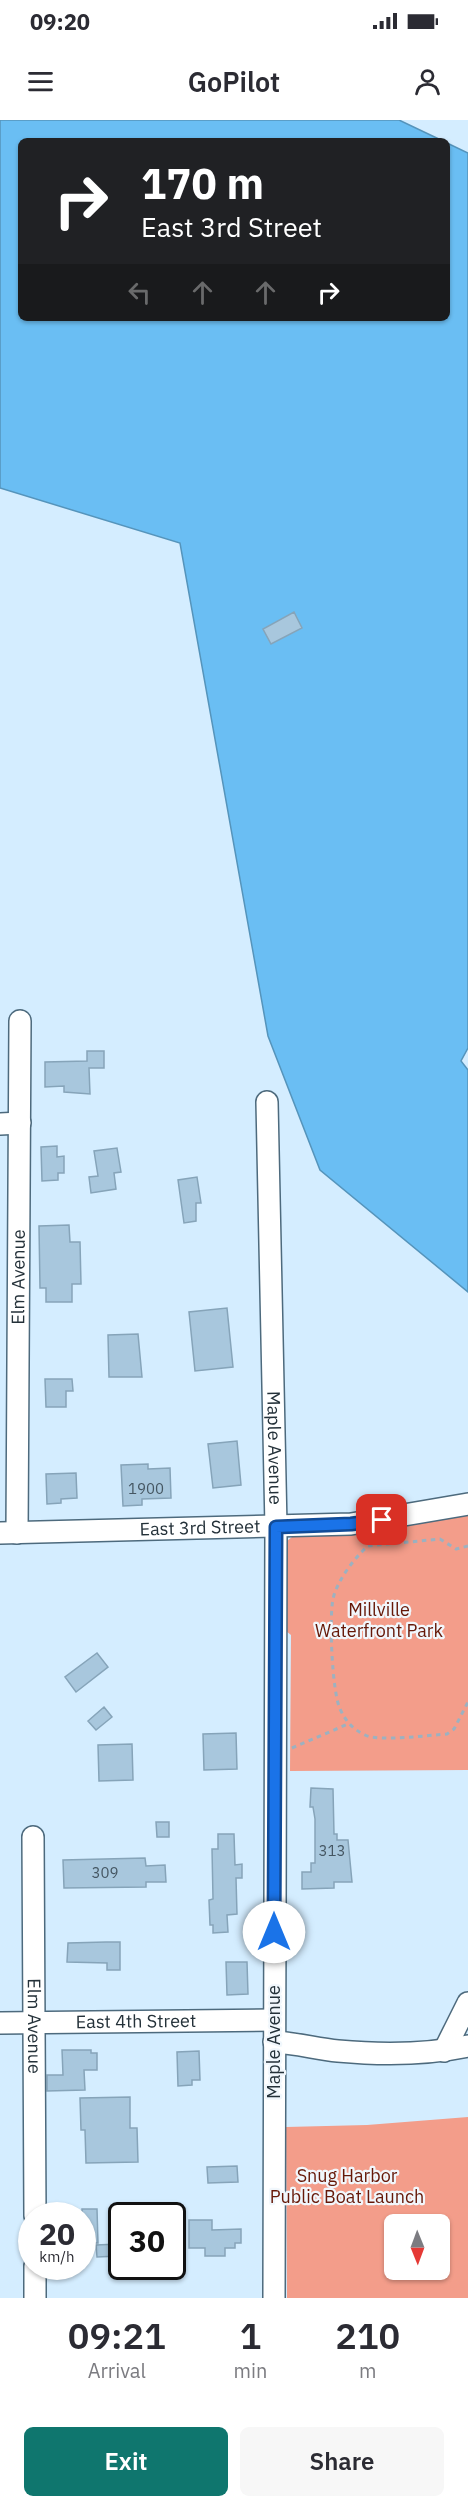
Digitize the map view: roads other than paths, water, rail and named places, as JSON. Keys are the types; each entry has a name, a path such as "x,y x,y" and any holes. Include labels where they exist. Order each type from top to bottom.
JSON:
{"street":[{"name":"Elm Avenue","path":"8,1533 10,1124 20,1020"},
{"name":"Maple Avenue","path":"267,1102 276,1527 274,2298"},
{"name":"East 3rd Street","path":"8,1533 351,1524 468,1504"},
{"name":"Elm Avenue","path":"33,1837 35,2202"},
{"path":"444,2051 467,2009"},
{"name":"East 4th Street","path":"0,2023 274,2020"},
{"path":"274,2042 296,2043 337,2051 415,2054 468,2046"},
{"path":"35,2280 35,2298"}],"water":[{"path":"0,120 399,120 437,138 18,138 18,321 450,321 450,144 468,153 468,1048 461,1061 468,1070 468,1292 320,1170 268,1036 180,543 0,488"}],"park label":[{"name":"Millville Waterfront Park","path":"379,1620"},
{"name":"Snug Harbor Public Boat Launch","path":"347,2186"}]}
